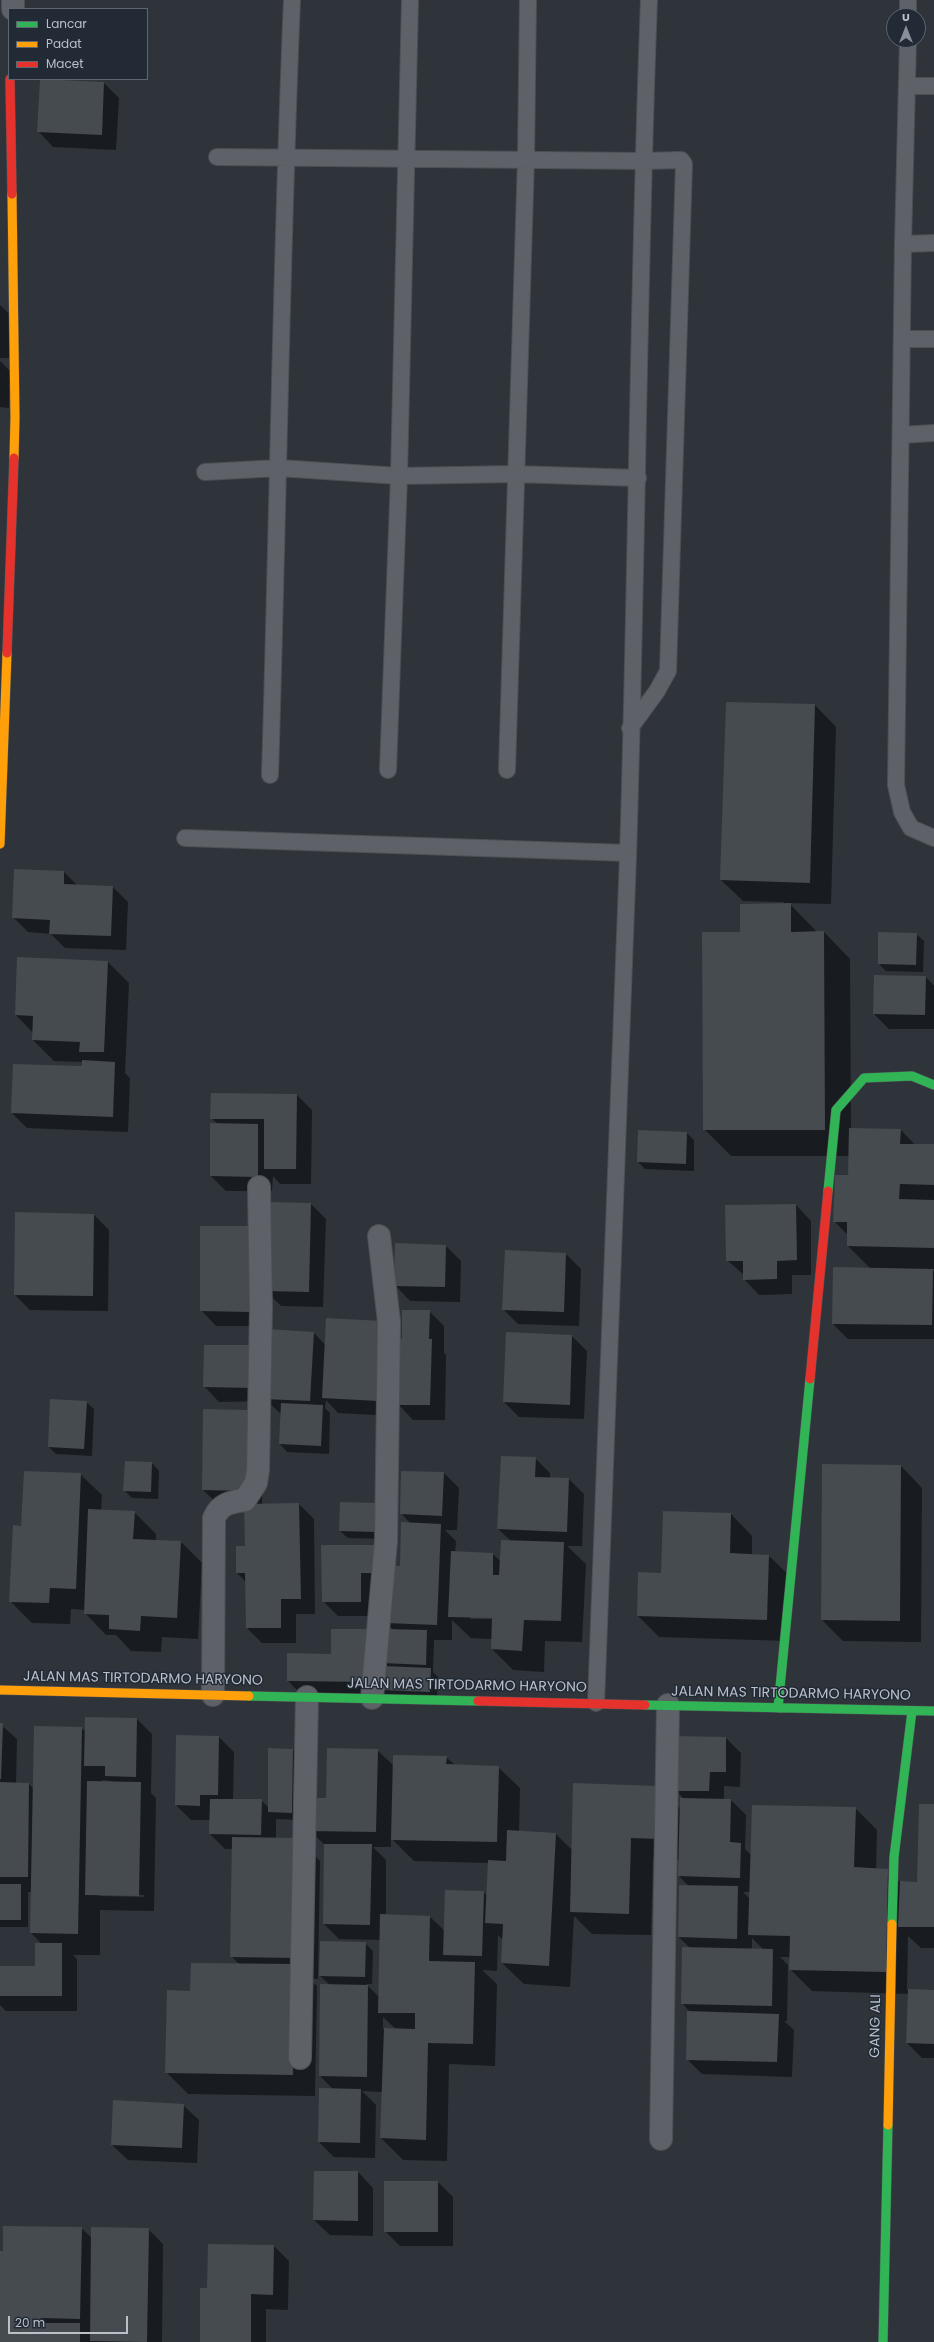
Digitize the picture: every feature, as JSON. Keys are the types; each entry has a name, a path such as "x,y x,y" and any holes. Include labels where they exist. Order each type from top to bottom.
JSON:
{"street":[{"path":"0,844 15,418 10,80"},
{"path":"778,1708 836,1110 864,1078 912,1076 934,1085"},
{"path":"213,1695 214,1518 217,1511 226,1503 245,1500 256,1483 258,1470 261,1308 259,1187"},
{"path":"372,1698 386,1541 389,1322 379,1236"},
{"name":"JALAN MAS TIRTODARMO HARYONO","path":"0,1690 934,1711"},
{"path":"300,2058 307,1697"},
{"path":"661,2139 668,1705"},
{"name":"GANG ALI","path":"883,2342 894,1857 912,1711"}],"lane":[{"path":"270,775 280,468 285,158 292,0"},
{"path":"388,770 399,476 410,0"},
{"path":"506,770 514,474 526,159 528,0"},
{"path":"596,1704 628,853 630,728 638,478 643,161 649,0"},
{"path":"908,48 903,244 903,339 896,785 902,812 911,828 934,838"},
{"path":"908,86 934,86"},
{"path":"217,157 643,161 674,159 680,160 684,164 668,671 657,691 630,728"},
{"path":"903,244 934,243"},
{"path":"903,339 934,339"},
{"path":"901,435 934,433"},
{"path":"205,472 280,468 399,476 514,474 638,478"},
{"path":"185,838 628,853"}],"building":[{"path":"40,80 104,82 102,135 37,132"},
{"path":"726,702 815,704 810,883 720,880"},
{"path":"14,869 64,871 64,884 113,886 111,936 49,934 50,920 12,918"},
{"path":"791,903 791,932 824,931 825,1130 703,1130 702,932 740,932 740,904"},
{"path":"878,932 917,933 916,965 878,964"},
{"path":"17,957 108,961 104,1052 79,1052 80,1042 32,1040 33,1016 15,1015"},
{"path":"874,975 926,976 925,1015 873,1014"},
{"path":"82,1060 115,1062 113,1117 11,1113 13,1064 82,1066"},
{"path":"211,1093 297,1094 296,1169 264,1169 264,1119 210,1119"},
{"path":"210,1123 258,1124 258,1177 210,1176"},
{"path":"849,1128 901,1129 900,1144 934,1144 934,1185 900,1184 899,1199 934,1200 934,1248 847,1246 847,1222 833,1222 835,1175 848,1175"},
{"path":"638,1130 687,1132 686,1164 637,1162"},
{"path":"268,1202 311,1203 309,1292 265,1291"},
{"path":"796,1204 797,1260 777,1261 777,1279 743,1280 743,1261 726,1261 725,1205"},
{"path":"15,1212 94,1214 93,1296 14,1295"},
{"path":"200,1226 251,1226 250,1312 200,1311"},
{"path":"395,1243 446,1245 445,1287 394,1286"},
{"path":"505,1250 566,1253 564,1312 502,1310"},
{"path":"833,1267 933,1269 932,1325 832,1324"},
{"path":"402,1310 430,1310 429,1339 432,1339 430,1405 397,1405 398,1339 402,1339"},
{"path":"326,1318 382,1321 378,1401 322,1398"},
{"path":"267,1329 314,1332 310,1401 264,1399"},
{"path":"506,1332 572,1335 570,1405 503,1402"},
{"path":"204,1345 252,1345 252,1388 203,1387"},
{"path":"50,1399 87,1401 84,1449 48,1447"},
{"path":"281,1403 323,1405 321,1446 279,1444"},
{"path":"203,1409 248,1410 248,1491 202,1490"},
{"path":"501,1456 536,1457 535,1477 569,1478 567,1532 497,1529"},
{"path":"125,1461 152,1462 151,1492 123,1491"},
{"path":"822,1464 901,1465 900,1621 821,1620"},
{"path":"24,1471 81,1473 76,1589 50,1588 49,1603 9,1602 13,1525 21,1526"},
{"path":"401,1471 444,1472 442,1516 400,1514"},
{"path":"340,1502 377,1503 376,1532 339,1531"},
{"path":"299,1503 301,1599 281,1599 281,1628 246,1628 245,1573 236,1573 236,1546 245,1546 244,1504"},
{"path":"88,1509 135,1511 133,1539 181,1541 177,1618 141,1616 140,1631 109,1629 109,1615 84,1614"},
{"path":"663,1511 731,1513 730,1553 769,1555 767,1620 637,1616 638,1572 661,1573"},
{"path":"401,1522 441,1524 437,1625 386,1623 388,1565 400,1566"},
{"path":"501,1540 564,1542 561,1621 524,1620 522,1651 491,1649 492,1618 448,1617 451,1551 493,1553 493,1575 499,1575"},
{"path":"321,1545 374,1545 374,1573 361,1573 361,1602 322,1602"},
{"path":"331,1629 368,1629 368,1682 287,1681 287,1653 331,1654"},
{"path":"384,1629 427,1630 426,1665 383,1663"},
{"path":"383,1666 431,1668 430,1692 382,1690"},
{"path":"85,1717 137,1718 136,1777 105,1776 105,1766 84,1766"},
{"path":"0,1723 3,1723 1,1779 0,1779"},
{"path":"34,1726 82,1727 78,1934 30,1933"},
{"path":"176,1735 219,1736 218,1795 200,1795 200,1806 175,1805"},
{"path":"676,1736 726,1737 726,1772 710,1772 709,1791 675,1791"},
{"path":"268,1748 293,1749 292,1813 268,1812"},
{"path":"327,1748 378,1749 376,1832 309,1831 310,1798 326,1798"},
{"path":"393,1755 447,1756 446,1764 499,1766 497,1842 391,1840"},
{"path":"87,1781 141,1782 139,1896 85,1895"},
{"path":"0,1782 29,1783 28,1877 0,1877"},
{"path":"573,1783 659,1786 658,1839 631,1838 629,1914 570,1912"},
{"path":"680,1798 731,1799 730,1842 741,1843 740,1878 678,1876"},
{"path":"210,1799 262,1799 261,1835 209,1834"},
{"path":"919,1804 934,1804 934,1927 898,1927 900,1881 917,1882"},
{"path":"752,1805 856,1807 854,1867 888,1869 886,1972 789,1970 790,1936 748,1935"},
{"path":"507,1830 556,1833 549,1966 501,1963 503,1924 485,1923 488,1860 506,1861"},
{"path":"232,1837 299,1838 297,1958 230,1957"},
{"path":"324,1844 372,1844 370,1925 323,1924"},
{"path":"0,1884 21,1884 21,1920 0,1920"},
{"path":"679,1885 738,1886 737,1939 678,1937"},
{"path":"445,1890 484,1891 482,1956 443,1955"},
{"path":"380,1914 430,1916 429,1961 475,1962 473,2044 428,2043 426,2140 380,2138 384,2028 415,2029 415,2013 378,2013"},
{"path":"320,1941 366,1942 365,1977 319,1976"},
{"path":"35,1943 62,1943 62,1996 0,1996 0,1966 35,1966"},
{"path":"682,1947 773,1949 772,2006 681,2004"},
{"path":"191,1963 295,1964 293,2075 165,2073 167,1990 190,1991"},
{"path":"320,1984 368,1985 367,2077 319,2076"},
{"path":"908,1989 934,1990 934,2044 906,2043"},
{"path":"687,2011 779,2014 777,2062 686,2060"},
{"path":"319,2088 361,2089 360,2143 318,2142"},
{"path":"113,2100 184,2104 182,2148 111,2145"},
{"path":"314,2171 358,2171 358,2221 313,2220"},
{"path":"384,2181 438,2181 438,2232 384,2232"},
{"path":"3,2226 82,2227 80,2319 41,2318 41,2323 80,2323 80,2342 0,2342 0,2251 3,2251"},
{"path":"91,2227 149,2228 147,2342 90,2341"},
{"path":"208,2244 274,2245 273,2295 251,2294 251,2342 200,2342 200,2288 207,2288"}],"traffic: fast":[{"path":"828,1191 836,1110 864,1078 912,1076 934,1085"},
{"path":"778,1708 810,1379"},
{"path":"249,1696 478,1701"},
{"path":"645,1705 934,1711"},
{"path":"892,1924 894,1857 912,1711"},
{"path":"883,2342 888,2125"}],"traffic: slow":[{"path":"12,194 15,418 14,458"},
{"path":"0,844 7,653"},
{"path":"0,1690 249,1696"},
{"path":"888,2125 892,1924"}],"traffic: jam":[{"path":"10,80 12,194"},
{"path":"7,653 14,458"},
{"path":"810,1379 828,1191"},
{"path":"478,1701 645,1705"}]}
